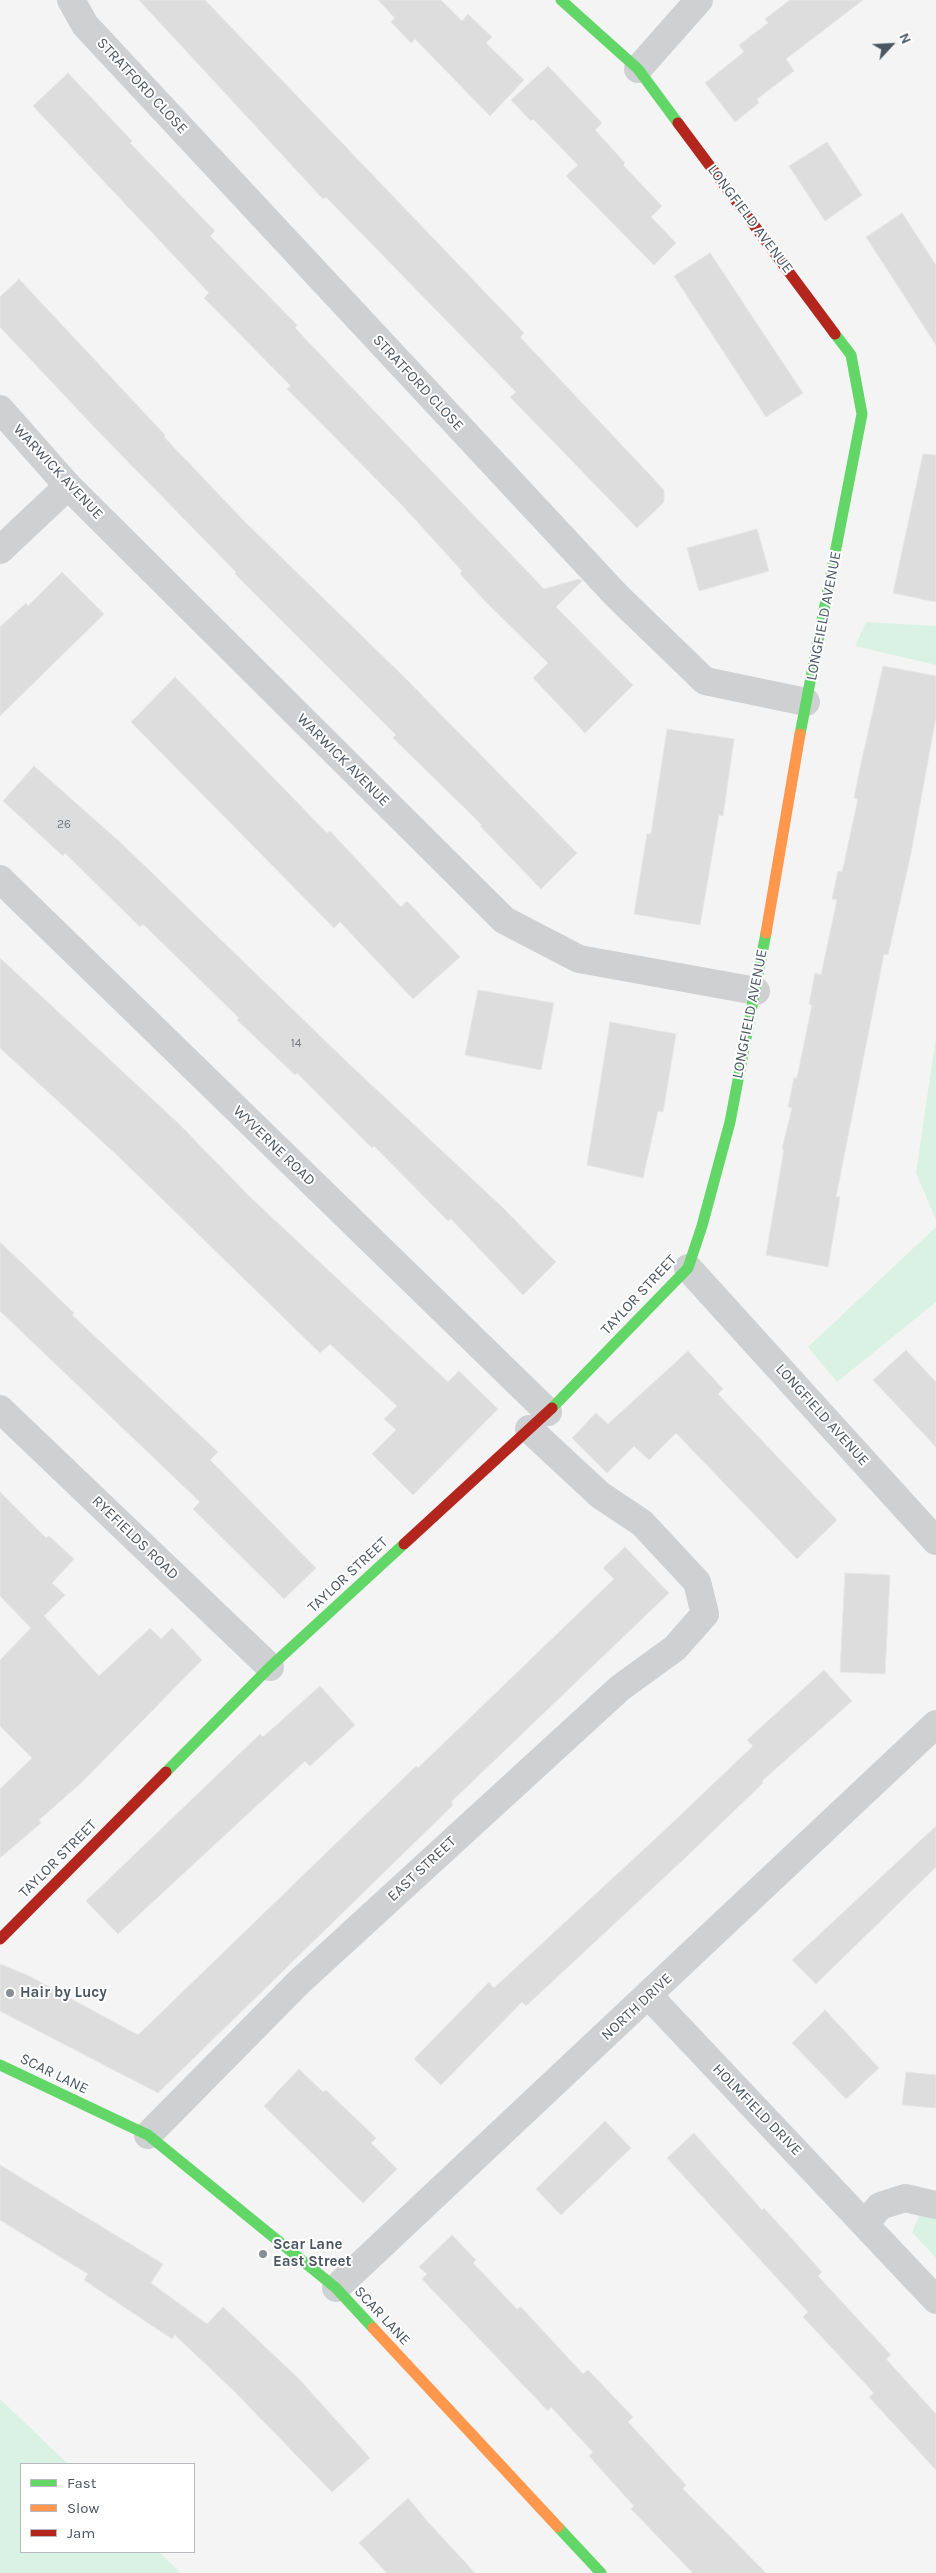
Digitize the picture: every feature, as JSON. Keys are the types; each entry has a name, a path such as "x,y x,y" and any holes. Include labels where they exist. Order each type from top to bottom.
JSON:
{"street":[{"name":"STRATFORD CLOSE","path":"71,0 92,33 610,589 705,681 806,702"},
{"name":"LONGFIELD AVENUE","path":"561,0 638,69 851,355 862,414 806,702 756,991 730,1122 702,1226"},
{"path":"638,69 699,0"},
{"name":"WARWICK AVENUE","path":"0,409 68,486 504,920 579,959 756,991"},
{"path":"0,550 68,486"},
{"name":"WYVERNE ROAD","path":"0,879 538,1420 600,1495 642,1523 697,1582 705,1614"},
{"name":"TAYLOR STREET","path":"0,1938 270,1667 538,1420 688,1268 702,1226"},
{"name":"LONGFIELD AVENUE","path":"688,1268 936,1541"},
{"name":"RYEFIELDS ROAD","path":"0,1409 270,1667"},
{"name":"EAST STREET","path":"148,2135 299,1982 620,1688 676,1648 705,1614"},
{"name":"NORTH DRIVE","path":"336,2288 649,1996 936,1724"},
{"name":"HOLMFIELD DRIVE","path":"649,1996 936,2300"},
{"name":"SCAR LANE","path":"0,2065 148,2135 336,2288 601,2573"},
{"path":"865,2224 880,2206 905,2198 936,2204"}],"green space":[{"path":"866,622 936,626 936,665 855,646"},
{"path":"936,1037 936,1220 916,1173"},
{"path":"936,1227 936,1302 837,1382 808,1347"},
{"path":"936,2214 936,2258 912,2232 919,2216"},
{"path":"0,2399 67,2463 20,2463 20,2553 160,2553 181,2573 0,2573"}],"building":[{"path":"139,0 205,0 524,333 520,337 664,490 664,502 637,528 510,397 516,392 326,197 323,199"},
{"path":"378,0 441,0 462,21 468,14 492,37 486,43 524,80 490,116 415,39 411,43 391,22 395,18"},
{"path":"790,0 863,0 786,59 794,71 757,99 759,103 735,122 705,83 744,52 739,45 768,23 765,19"},
{"path":"548,66 602,123 595,130 625,163 623,165 662,206 651,217 676,243 654,265 566,176 578,165 533,119 531,121 511,100"},
{"path":"68,73 132,141 130,143 215,231 210,236 297,325 295,328 544,589 579,579 582,581 556,607 633,685 585,733 533,678 548,663 460,574 462,571 401,504 287,389 291,386 204,298 209,293 33,106"},
{"path":"827,142 862,195 825,221 789,166"},
{"path":"902,213 936,265 936,345 866,237"},
{"path":"710,253 803,393 766,417 674,276"},
{"path":"19,279 244,521 403,676 577,853 541,889 480,826 482,825 393,738 396,735 235,574 236,572 97,430 0,327 0,297"},
{"path":"923,454 936,455 936,602 893,593"},
{"path":"757,529 769,571 699,591 687,548"},
{"path":"62,572 104,614 0,716 0,627 26,603 28,606"},
{"path":"883,666 936,676 936,717 911,853 888,955 884,954 836,1197 840,1197 828,1267 766,1255 784,1149 782,1149 792,1108 788,1107 794,1078 797,1078 812,1005 809,1004 815,973 821,975 837,900 832,899 838,871 842,872 858,799 854,798"},
{"path":"175,677 327,833 330,831 401,907 407,901 460,957 413,999 340,922 334,928 131,722"},
{"path":"667,729 734,739 723,816 719,815 700,925 634,914 647,834 651,834"},
{"path":"34,766 121,843 348,1063 502,1207 556,1262 523,1295 451,1219 448,1221 374,1146 372,1148 297,1073 295,1075 237,1020 239,1018 143,924 140,927 65,853 63,856 3,801"},
{"path":"0,958 178,1123 251,1198 448,1382 459,1371 498,1409 413,1495 372,1454 396,1430 384,1419 397,1406 330,1344 320,1353 117,1155 0,1048"},
{"path":"478,990 554,1003 541,1070 465,1055"},
{"path":"610,1022 676,1034 663,1112 658,1111 643,1178 587,1165"},
{"path":"0,1242 74,1313 72,1315 218,1452 210,1460 316,1568 284,1599 193,1509 200,1502 0,1311"},
{"path":"906,1350 936,1382 936,1447 873,1380"},
{"path":"688,1351 723,1389 718,1394 837,1520 797,1559 676,1433 649,1460 634,1446 607,1473 572,1438 596,1413 608,1424"},
{"path":"0,1492 46,1538 49,1536 74,1559 52,1583 65,1595 44,1616 99,1676 150,1628 161,1639 172,1628 202,1660 81,1783 39,1820 41,1823 0,1858 0,1789 32,1758 0,1726 0,1660 31,1628 0,1596"},
{"path":"625,1547 669,1593 451,1802 453,1805 158,2093 0,2011 0,1964 29,1976 138,2035 416,1766 418,1768 614,1579 603,1568"},
{"path":"845,1573 890,1575 885,1674 840,1672"},
{"path":"824,1670 852,1701 762,1781 763,1783 684,1859 526,2006 522,2002 441,2085 414,2059 489,1982 494,1988 668,1827 753,1746 747,1740"},
{"path":"320,1686 355,1725 310,1766 305,1761 118,1934 86,1901 260,1734 263,1737"},
{"path":"936,1826 936,1867 816,1984 792,1960"},
{"path":"825,2010 879,2068 846,2099 792,2043"},
{"path":"299,2069 323,2092 326,2090 376,2138 371,2143 397,2169 363,2203 264,2106"},
{"path":"906,2072 936,2075 936,2108 902,2105"},
{"path":"605,2121 631,2148 561,2215 536,2189"},
{"path":"694,2133 762,2210 764,2208 822,2272 818,2276 891,2355 886,2359 936,2414 936,2470 869,2397 874,2393 803,2317 808,2312 667,2158"},
{"path":"0,2165 163,2264 151,2283 207,2324 223,2307 300,2380 370,2458 332,2492 235,2392 175,2335 172,2339 84,2280 88,2274 0,2220"},
{"path":"452,2235 476,2260 473,2263 517,2309 521,2307 583,2374 588,2370 633,2417 628,2422 686,2485 683,2489 766,2573 693,2573 631,2509 634,2506 589,2456 593,2452 551,2407 548,2411 422,2279 427,2274 419,2267"},
{"path":"408,2498 475,2573 387,2573 359,2543"}],"traffic: fast":[{"path":"561,0 638,69 678,123"},
{"path":"800,734 862,414 851,355 835,334"},
{"path":"552,1408 688,1268 702,1226 730,1122 766,933"},
{"path":"166,1772 270,1667 404,1544"},
{"path":"0,2065 148,2135 336,2288 373,2328"},
{"path":"558,2527 601,2573"}],"traffic: slow":[{"path":"766,933 800,734"},
{"path":"373,2328 558,2527"}],"traffic: jam":[{"path":"678,123 835,334"},
{"path":"404,1544 552,1408"},
{"path":"0,1939 166,1772"}],"place":[{"name":"Hair by Lucy","path":"10,1993"},
{"name":"Scar Lane East Street","path":"263,2254"}]}
